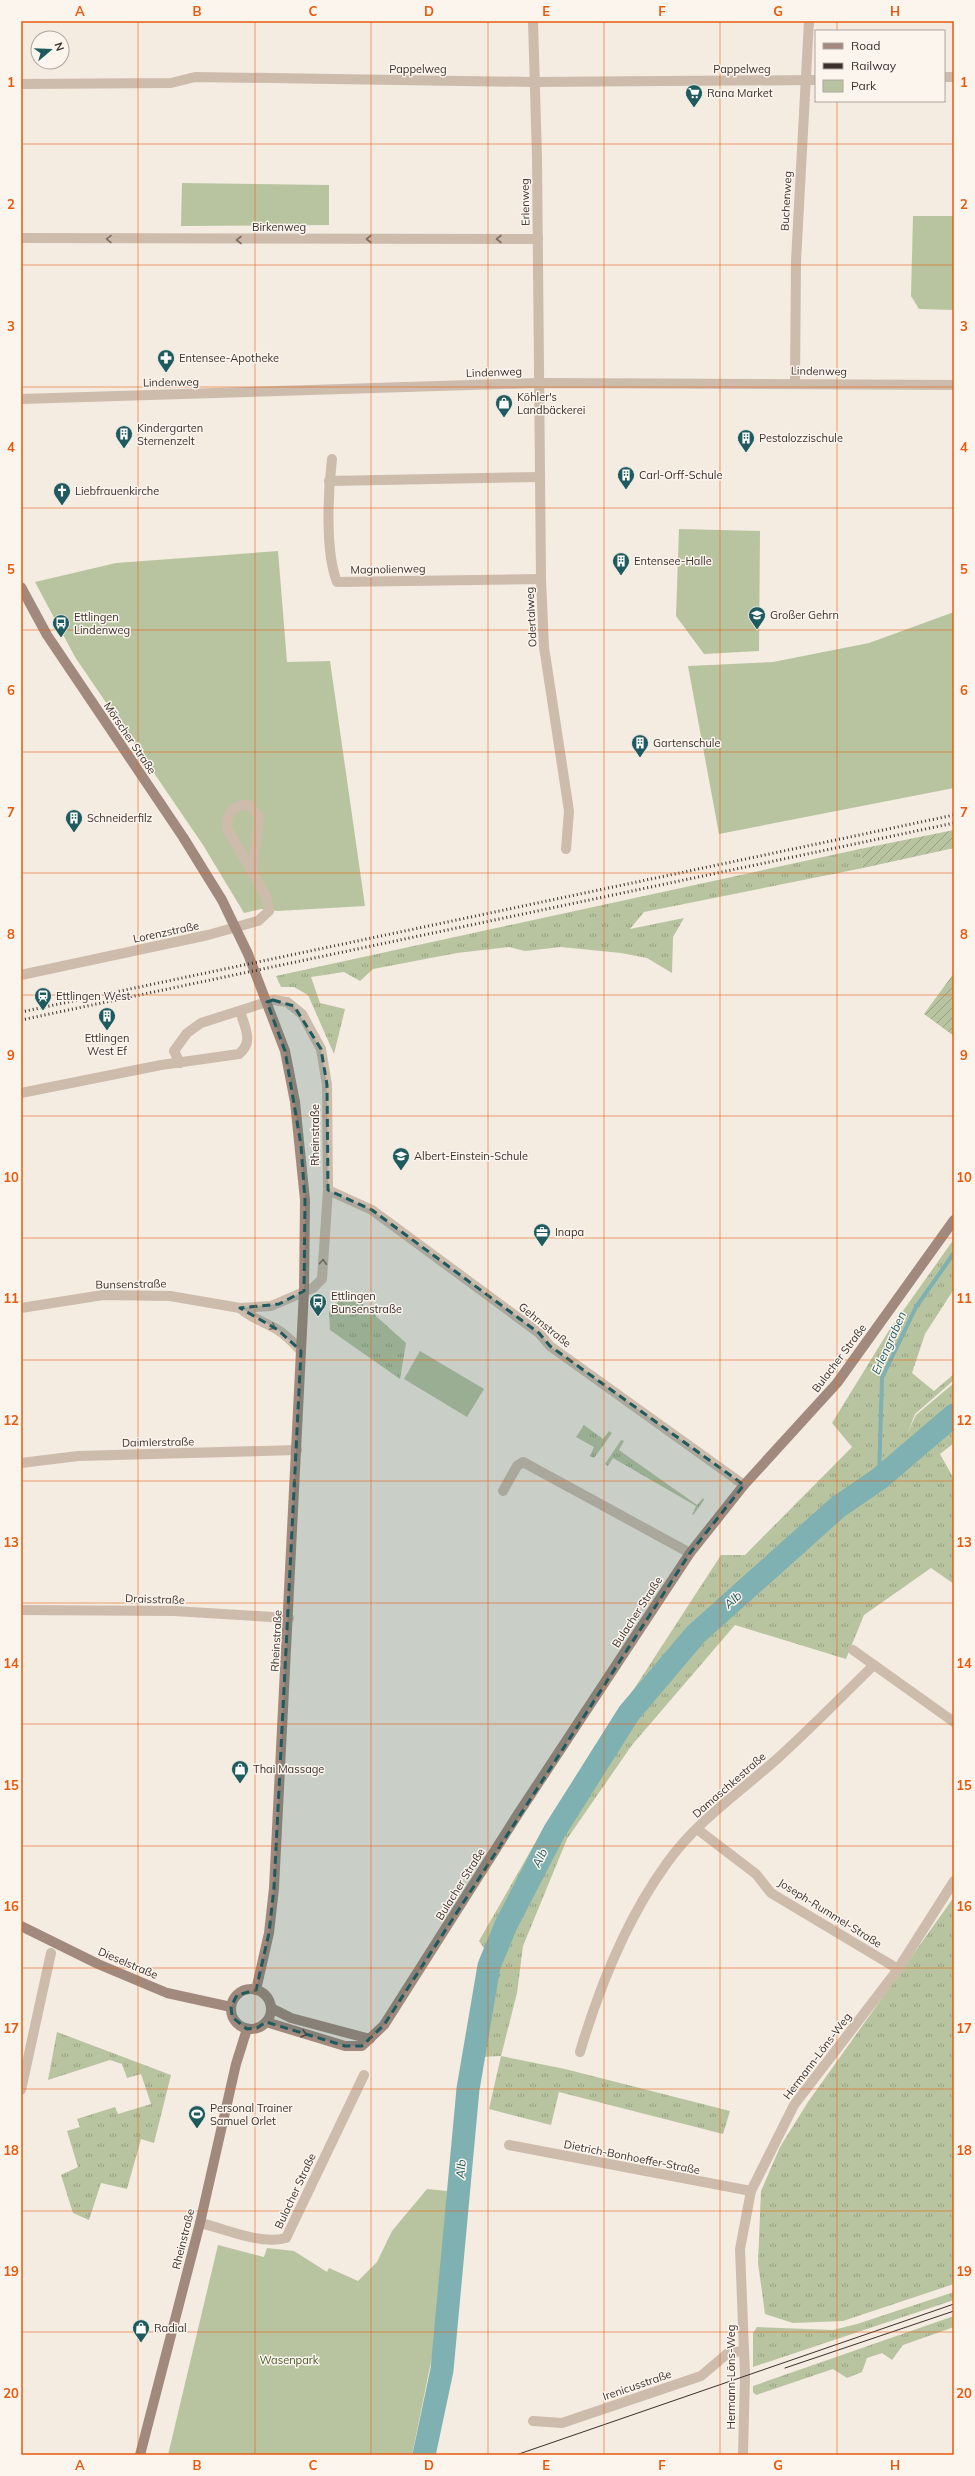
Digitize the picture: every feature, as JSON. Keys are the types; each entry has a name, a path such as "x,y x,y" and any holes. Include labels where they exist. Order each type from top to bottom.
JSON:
{"main road":[{"name":"Mörscher Straße","path":"21,587 47,635 184,837 222,900"},
{"name":"Rheinstraße","path":"222,900 248,954 285,1052 295,1102 305,1200 304,1291 297,1450 274,1888 269,1934 256,1990"},
{"name":"Bulacher Straße","path":"370,2039 384,2025 518,1814 690,1553 744,1485 837,1383 954,1220"},
{"name":"Dieselstraße","path":"21,1926 98,1964 168,1993 231,2007"},
{"path":"256,1990 267,1998 271,2008 266,2022 258,2028 247,2029 236,2022 231,2007 233,2001 242,1992 256,1990"},
{"path":"271,2008 291,2018 370,2039"},
{"path":"266,2022 345,2046 362,2046 370,2039"},
{"name":"Rheinstraße","path":"141,2454 200,2223 236,2064 247,2029"}],"street":[{"name":"Erlenweg","path":"533,21 538,239 538,383"},
{"name":"Buchenweg","path":"795,382 796,261 804,81 809,21"},
{"name":"Pappelweg","path":"21,84 171,83 195,77 534,82 815,80"},
{"name":"Birkenweg","path":"21,238 538,239"},
{"name":"Lindenweg","path":"21,399 538,383 795,382 954,385"},
{"name":"Odertalweg","path":"538,383 541,579 544,647 569,811 566,849"},
{"name":"Lindenweg","path":"21,394 36,398"},
{"name":"Magnolienweg","path":"332,459 329,481 331,568 336,582 541,579"},
{"path":"329,481 540,477"},
{"name":"Lorenzstraße","path":"21,975 208,935 249,924 264,917 269,911 269,905 228,830 228,817 233,809 238,806 249,805 259,817 252,872"},
{"name":"Rheinstraße","path":"180,1063 174,1051 187,1033 201,1024 273,1000 282,1001 294,1006 302,1014 321,1049 327,1085 328,1190 322,1279 313,1288 304,1291"},
{"path":"21,1093 180,1063 239,1054 246,1048 249,1041 244,1010"},
{"name":"Gehrnstraße","path":"328,1190 372,1210 539,1333 550,1346 744,1485"},
{"name":"Bunsenstraße","path":"21,1308 103,1295 170,1296 240,1308 279,1304 304,1291"},
{"name":"Bunsenstraße","path":"240,1308 250,1317 278,1330 289,1338 301,1351"},
{"name":"Daimlerstraße","path":"21,1463 78,1456 297,1450"},
{"path":"504,1491 517,1466 523,1462 690,1553"},
{"name":"Draisstraße","path":"21,1610 174,1611 289,1618"},
{"path":"853,1650 954,1722"},
{"name":"Damaschkestraße","path":"580,2052 609,1968 643,1902 667,1863 697,1829 731,1796 778,1758 874,1665"},
{"name":"Joseph-Rummel-Straße","path":"697,1829 756,1874 771,1893 898,1969"},
{"name":"Hermann-Löns-Weg","path":"743,2455 745,2375 740,2249 750,2191 794,2105 898,1969 954,1881"},
{"path":"21,2090 51,1953"},
{"name":"Bulacher Straße","path":"200,2223 261,2239 275,2241 286,2238 364,2075"},
{"name":"Dietrich-Bonhoeffer-Straße","path":"509,2145 750,2191"},
{"name":"Irenicusstraße","path":"533,2422 562,2423 701,2376 728,2353 743,2351"}],"highlighted area":[{"path":"273,1000 294,1006 321,1049 327,1085 328,1190 372,1210 539,1333 550,1346 744,1485 690,1553 384,2025 362,2046 345,2046 266,2022 257,2028 247,2029 232,2017 231,2007 237,1995 256,1990 269,1933 274,1888 301,1351 278,1330 240,1308 279,1304 304,1291 305,1200 301,1145 285,1051 267,1002"}],"green space":[{"path":"182,183 329,185 329,225 181,226"},
{"path":"913,216 954,216 954,310 919,309 911,296"},
{"path":"679,529 760,531 759,651 704,654 676,616"},
{"path":"278,551 287,662 330,661 365,906 277,911 261,909 244,913 203,845 75,657 35,582 116,563"},
{"path":"954,612 954,788 719,834 688,666 773,662 869,643"},
{"path":"954,830 954,848 863,868 860,849"},
{"path":"860,849 863,868 644,912 630,929 684,918 673,937 672,973 647,958 621,953 561,947 525,951 509,947 457,953 373,969 360,981 344,972 311,977 320,1003 345,1009 334,1054 308,995 294,987 281,987 276,976"},
{"path":"954,973 954,1036 924,1014"},
{"path":"954,1239 954,1289 925,1334 912,1373 934,1391 954,1374 954,1380 915,1414 908,1432 916,1415 954,1383 954,1443 940,1454 954,1479 954,1584 931,1568 864,1615 846,1659 735,1625 632,1745 567,1839 523,1946 517,1993 501,2056 479,2057 493,1961 479,1941 543,1829 721,1555 745,1555 852,1447 832,1423 888,1332"},
{"path":"345,1294 358,1300 406,1343 400,1379 330,1330 329,1312"},
{"path":"420,1351 484,1389 467,1417 404,1379"},
{"path":"584,1425 603,1439 609,1431 612,1433 594,1458 590,1456 594,1447 576,1437"},
{"path":"621,1440 624,1441 619,1450 697,1505 703,1498 704,1500 694,1514 692,1515 696,1506 613,1458 608,1466 605,1464"},
{"path":"954,1897 954,2284 843,2321 793,2323 765,2314 758,2263 761,2191 780,2147 808,2102"},
{"path":"57,2032 171,2075 154,2143 141,2139 127,2189 101,2183 89,2220 73,2213 61,2175 78,2167 67,2131 80,2127 77,2119 115,2107 118,2114 151,2104 141,2074 127,2078 122,2064 110,2060 48,2080"},
{"path":"501,2056 565,2069 730,2111 723,2134 559,2092 551,2125 489,2109"},
{"name":"Wasenpark","path":"427,2189 447,2191 443,2303 412,2455 168,2455 218,2245 264,2257 267,2248 294,2251 327,2272 329,2268 358,2281 377,2262 392,2231"},
{"path":"954,2292 954,2300 753,2367 753,2333 757,2327 833,2330 857,2324"},
{"path":"954,2316 954,2327 903,2345 892,2360 882,2353 867,2358 862,2372 847,2378 833,2369 756,2395 753,2392 753,2386"}],"waterway":[{"name":"Erlengraben","path":"879,1479 882,1378 916,1307 954,1253"},
{"name":"Alb","path":"424,2455 442,2370 468,2089 489,1966 506,1925 554,1832 629,1713 696,1634 838,1507 879,1479 954,1415"}],"tram line":[{"path":"516,2455 954,2304"},
{"path":"785,2368 954,2311"}],"railway":[{"path":"21,1012 954,815"},
{"path":"21,1020 954,823"}],"place":[{"name":"Rana Market","path":"694,108"},
{"name":"Entensee-Apotheke","path":"166,373"},
{"name":"Köhler's Landbäckerei","path":"504,418"},
{"name":"Kindergarten Sternenzelt","path":"124,449"},
{"name":"Pestalozzischule","path":"746,453"},
{"name":"Carl-Orff-Schule","path":"626,490"},
{"name":"Liebfrauenkirche","path":"62,506"},
{"name":"Entensee-Halle","path":"621,576"},
{"name":"Großer Gehrn","path":"757,630"},
{"name":"Ettlingen Lindenweg","path":"61,638"},
{"name":"Gartenschule","path":"640,758"},
{"name":"Schneiderfilz","path":"74,833"},
{"name":"Ettlingen West","path":"43,1011"},
{"name":"Ettlingen West Ef","path":"107,1031"},
{"name":"Albert-Einstein-Schule","path":"401,1171"},
{"name":"Inapa","path":"542,1247"},
{"name":"Ettlingen Bunsenstraße","path":"318,1317"},
{"name":"Thai Massage","path":"240,1784"},
{"name":"Personal Trainer Samuel Orlet","path":"197,2129"},
{"name":"Radial","path":"141,2343"}]}
